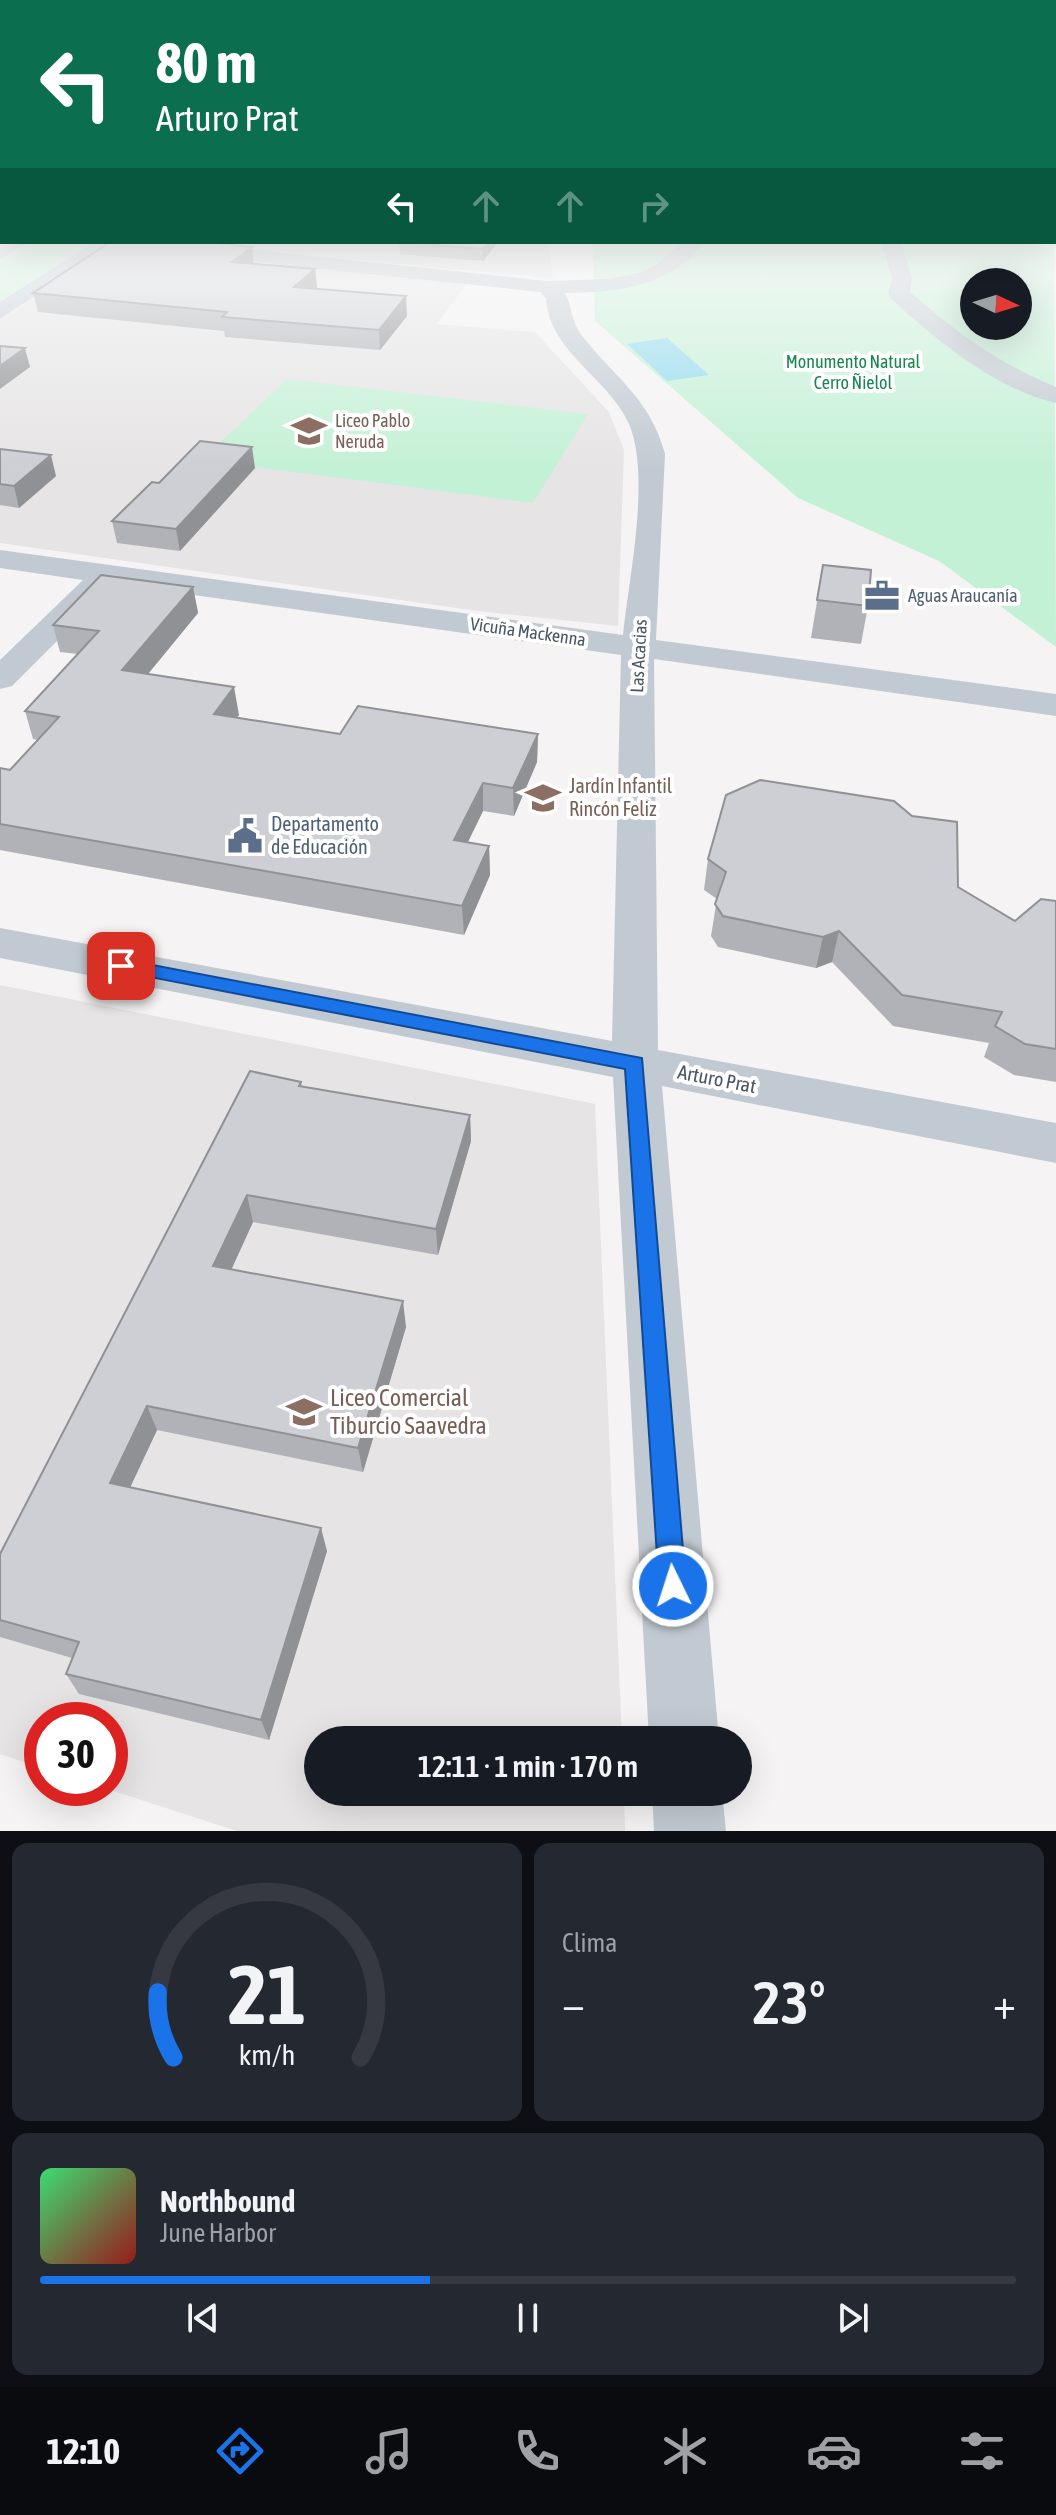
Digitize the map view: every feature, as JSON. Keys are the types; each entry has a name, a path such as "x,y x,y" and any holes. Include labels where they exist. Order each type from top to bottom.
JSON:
{"main road":[{"path":"0,312 22,297"}],"street":[{"name":"Las Acacias","path":"557,297 555,311 563,329 628,398 649,435 654,464 638,647 635,1064 683,1726"},
{"path":"903,297 952,340 1001,373 1056,396"},
{"name":"Vicuña Mackenna","path":"0,559 1056,705"},
{"path":"0,679 106,574"},
{"name":"Arturo Prat","path":"0,943 1056,1143"},
{"path":"688,1806 690,1831"}],"shaded area":[{"name":"Liceo Pablo Neruda","path":"34,297 457,297 437,324 535,332 609,412 624,450 618,626 478,611 0,543 0,320"},
{"name":"Liceo Comercial Tiburcio Saavedra","path":"0,985 595,1104 621,1726 304,1726 304,1806 624,1806 625,1831 237,1831 128,1796 128,1702 24,1702 24,1762 0,1754"}],"green space":[{"name":"Monumento Natural Cerro Ñielol","path":"594,297 960,297 960,340 1032,340 1032,297 1054,297 1056,647 939,561 798,498 595,321"},
{"path":"287,379 588,414 533,503 202,460"}],"water":[{"path":"667,338 709,375 667,381 627,344"}],"building":[{"path":"78,297 405,297 379,330 222,317 227,312"},
{"path":"0,346 25,348 0,366"},
{"path":"200,441 252,447 176,529 112,521 152,482 159,483"},
{"path":"0,449 51,455 14,486 0,484"},
{"path":"823,565 871,570 868,606 817,600"},
{"path":"101,575 193,587 122,670 234,687 214,714 340,734 358,706 538,734 513,788 483,783 454,840 489,846 462,906 0,824 0,768 10,770 59,717 25,711 99,631 53,625"},
{"path":"760,780 894,801 912,816 957,822 958,887 1015,921 1041,899 1056,901 1056,1049 1025,1044 995,1026 1002,1012 902,995 839,931 823,937 723,916 715,904 726,872 708,859 726,795"},
{"path":"250,1071 301,1082 299,1086 470,1115 436,1229 247,1195 213,1266 403,1301 358,1448 147,1406 110,1483 321,1528 261,1720 66,1674 79,1642 0,1620 0,1554"}],"place":[{"name":"Liceo Pablo Neruda","path":"309,431"},
{"name":"Aguas Araucanía","path":"882,596"},
{"name":"Jardín Infantil Rincón Feliz","path":"543,798"},
{"name":"Departamento de Educación","path":"245,836"},
{"name":"Liceo Comercial Tiburcio Saavedra","path":"304,1412"}],"route":[{"path":"121,966 635,1064 673,1586"}]}
